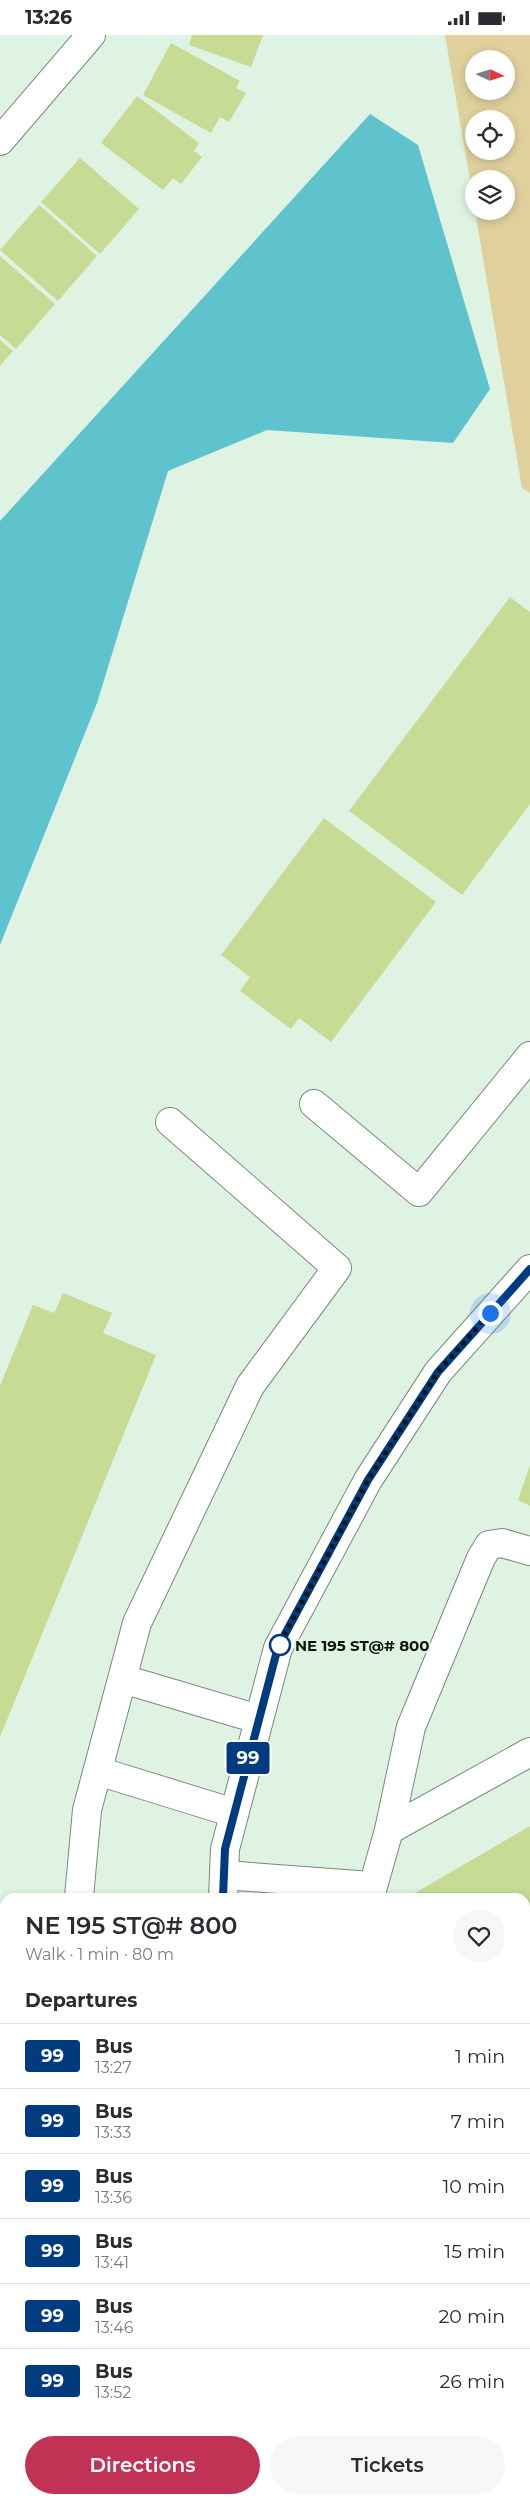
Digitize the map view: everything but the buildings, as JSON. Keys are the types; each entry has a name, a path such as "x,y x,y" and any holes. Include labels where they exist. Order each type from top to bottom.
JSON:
{"street":[{"path":"0,141 91,35"},
{"path":"314,1104 419,1192 530,1056"},
{"path":"79,1893 87,1810 138,1623 250,1386 337,1268 170,1122"},
{"path":"530,1269 438,1372 368,1480 278,1647 225,1849 224,1886 370,1892 389,1830 411,1727 481,1558 489,1545 502,1543 530,1551"},
{"path":"123,1679 258,1719"},
{"path":"389,1830 530,1752"},
{"path":"98,1771 234,1813"}],"shaded area":[{"path":"445,35 530,35 530,493 522,488 477,220 515,220 515,170 468,170 467,160 515,160 515,110 465,110 465,151"}],"water":[{"path":"370,114 418,145 490,389 453,443 267,430 168,471 97,703 0,945 0,521"}],"bus line":[{"name":"99","path":"223,1893 225,1849 278,1647 368,1480 438,1372 530,1269"}],"place":[{"name":"NE 195 ST@# 800","path":"280,1645"}],"route":[{"path":"280,1645 278,1647 368,1480 438,1372 490,1313"}]}
